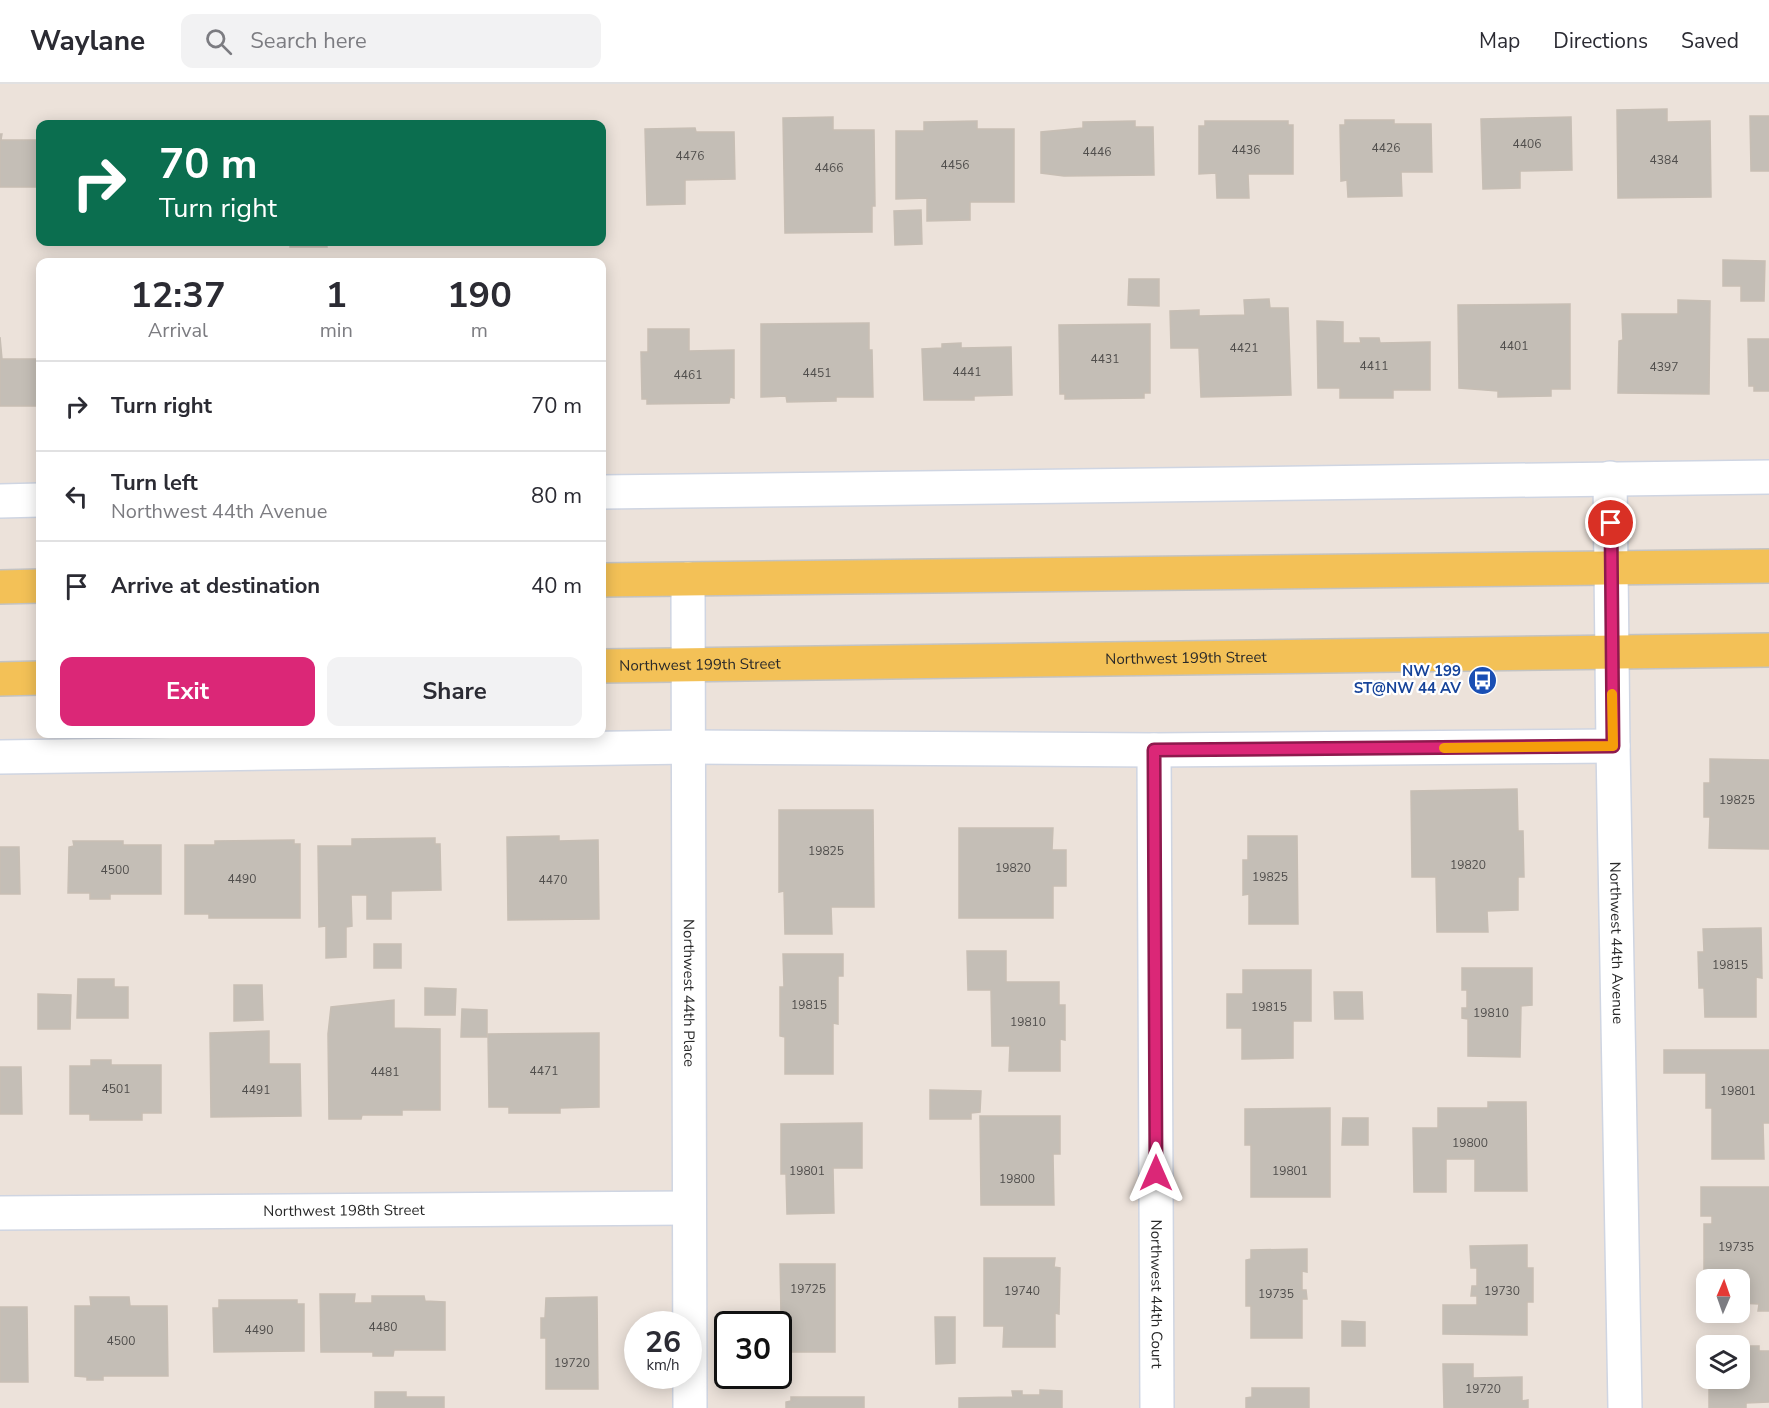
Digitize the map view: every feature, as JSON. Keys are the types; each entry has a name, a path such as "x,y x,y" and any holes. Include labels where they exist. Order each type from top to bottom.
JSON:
{"main road":[{"path":"606,580 1769,566"},
{"path":"0,587 36,586"},
{"name":"Northwest 199th Street","path":"606,666 1769,650"},
{"path":"0,679 36,678"}],"street":[{"path":"606,492 1769,477"},
{"name":"Northwest 44th Avenue","path":"1610,478 1625,1408"},
{"path":"0,501 36,500"},
{"name":"Northwest 44th Place","path":"688,579 690,1408"},
{"path":"0,758 689,747 1154,750 1613,746"},
{"name":"Northwest 44th Court","path":"1154,750 1157,1408"},
{"name":"Northwest 198th Street","path":"0,1213 688,1208"}],"building":[{"path":"1667,109 1667,122 1710,121 1711,197 1618,198 1617,110"},
{"path":"1750,116 1769,116 1769,171 1751,171"},
{"path":"833,117 833,130 874,130 875,206 872,206 872,232 785,233 783,118"},
{"path":"1571,117 1572,170 1520,171 1520,188 1483,189 1481,119"},
{"path":"1345,120 1394,120 1394,124 1431,124 1432,172 1401,172 1402,196 1348,197 1347,180 1341,181 1340,125 1345,125"},
{"path":"977,121 977,129 1014,129 1014,202 970,202 970,220 927,221 927,198 896,199 896,131 924,131 924,122"},
{"path":"1135,121 1135,127 1153,127 1154,175 1064,176 1041,173 1041,132 1083,128 1083,122"},
{"path":"1205,121 1288,121 1288,125 1293,125 1293,174 1248,174 1249,198 1217,198 1216,173 1199,174 1199,126 1205,126"},
{"path":"695,128 696,132 734,132 735,179 685,180 685,204 647,205 645,129"},
{"path":"0,134 2,134 1,140 36,140 36,187 0,187"},
{"path":"921,210 922,244 895,245 894,211"},
{"path":"327,246 327,247 290,247"},
{"path":"1723,260 1765,261 1764,301 1741,301 1741,286 1723,286"},
{"path":"1129,279 1159,279 1159,306 1128,305"},
{"path":"1269,299 1270,308 1288,308 1291,395 1201,397 1199,348 1171,348 1170,311 1199,310 1199,316 1245,315 1244,300"},
{"path":"1678,300 1710,301 1709,394 1618,393 1619,341 1623,340 1622,314 1678,314"},
{"path":"1570,304 1570,389 1551,389 1551,396 1498,397 1498,391 1459,388 1458,305"},
{"path":"1317,321 1343,322 1343,343 1361,343 1360,338 1379,338 1380,343 1430,342 1430,390 1393,390 1393,398 1340,398 1340,388 1318,388"},
{"path":"869,323 873,397 836,397 836,401 787,402 786,396 761,397 761,324"},
{"path":"1150,324 1150,393 1144,393 1144,398 1065,399 1065,394 1060,394 1059,325"},
{"path":"648,329 689,329 689,351 734,350 734,398 730,397 729,403 647,404 647,399 642,399 641,352 648,352"},
{"path":"0,337 2,359 36,359 36,406 0,406"},
{"path":"1748,339 1769,339 1769,391 1754,391 1754,386 1749,386"},
{"path":"961,343 961,348 1011,347 1012,395 974,396 974,400 924,400 922,349 942,348 942,344"},
{"path":"1710,759 1769,760 1769,849 1709,848 1710,817 1704,817 1704,783 1710,783"},
{"path":"1517,789 1518,831 1523,831 1524,877 1518,877 1518,910 1487,911 1488,932 1437,932 1436,877 1412,877 1411,791"},
{"path":"779,810 873,810 874,907 831,907 832,934 785,934 784,891 779,892"},
{"path":"959,828 1053,828 1052,850 1066,850 1066,886 1053,886 1053,918 959,918"},
{"path":"559,836 559,841 598,840 599,919 508,920 507,837"},
{"path":"1248,836 1297,836 1298,924 1249,924 1249,894 1243,895 1243,860 1248,860"},
{"path":"435,838 435,844 440,844 441,890 391,891 391,919 367,919 367,895 351,895 352,926 346,927 346,957 326,958 326,926 319,927 318,846 352,846 352,839"},
{"path":"294,840 294,844 300,844 300,918 209,918 209,914 185,914 185,845 215,845 215,841"},
{"path":"73,841 123,841 123,845 161,845 161,894 110,894 110,899 90,899 90,893 68,893 69,847 74,846"},
{"path":"0,847 19,847 20,894 0,894"},
{"path":"1761,928 1762,978 1756,977 1756,1017 1705,1017 1704,988 1699,988 1698,952 1704,952 1703,929"},
{"path":"374,944 401,944 401,968 374,968"},
{"path":"967,951 1006,951 1006,982 1059,982 1059,1005 1065,1005 1065,1040 1060,1039 1060,1071 1009,1071 1010,1046 992,1046 991,990 968,990"},
{"path":"783,954 843,954 843,976 838,976 838,1024 833,1023 833,1074 785,1074 785,1037 780,1036 780,987 784,987"},
{"path":"1462,968 1532,968 1532,1005 1521,1006 1520,1057 1468,1056 1468,1019 1462,1018 1462,1008 1467,1008 1467,990 1462,990"},
{"path":"1243,970 1311,970 1311,1021 1293,1021 1293,1058 1242,1059 1242,1028 1227,1028 1227,994 1243,994"},
{"path":"78,979 114,979 114,987 128,987 128,1018 77,1018"},
{"path":"234,985 262,985 263,1020 234,1021"},
{"path":"425,988 456,989 455,1015 425,1015"},
{"path":"1334,992 1362,992 1363,1019 1335,1019"},
{"path":"38,994 71,995 70,1029 38,1029"},
{"path":"394,1000 394,1028 440,1029 440,1110 402,1110 402,1115 362,1115 361,1119 329,1119 328,1034 331,1007"},
{"path":"462,1009 487,1010 487,1037 461,1037"},
{"path":"269,1031 269,1064 300,1064 301,1116 211,1117 210,1033"},
{"path":"599,1033 599,1107 560,1108 560,1113 509,1113 509,1107 489,1107 488,1034"},
{"path":"1664,1050 1769,1050 1769,1123 1763,1123 1764,1159 1712,1159 1712,1108 1706,1108 1706,1073 1664,1073"},
{"path":"91,1060 111,1060 111,1065 161,1065 161,1113 142,1113 142,1120 90,1120 90,1114 70,1114 70,1066 91,1066"},
{"path":"0,1067 21,1067 22,1114 0,1114"},
{"path":"930,1090 981,1091 980,1112 971,1113 971,1119 930,1119"},
{"path":"1488,1102 1526,1102 1527,1191 1475,1191 1475,1159 1446,1159 1446,1192 1414,1192 1413,1128 1438,1128 1438,1108 1488,1108"},
{"path":"1330,1108 1330,1197 1251,1197 1251,1145 1245,1145 1245,1109"},
{"path":"980,1116 1060,1116 1060,1154 1053,1154 1054,1205 981,1205"},
{"path":"1343,1118 1368,1118 1368,1145 1342,1145"},
{"path":"862,1123 862,1168 833,1168 834,1213 787,1214 786,1174 781,1174 781,1124"},
{"path":"1701,1187 1769,1187 1769,1311 1758,1311 1759,1304 1750,1304 1750,1269 1704,1269 1704,1224 1712,1224 1712,1216 1701,1216"},
{"path":"1527,1245 1527,1268 1533,1268 1533,1302 1527,1302 1527,1335 1443,1334 1443,1305 1477,1305 1477,1296 1471,1296 1472,1286 1477,1286 1477,1268 1471,1268 1470,1246"},
{"path":"1307,1249 1307,1272 1302,1271 1302,1290 1306,1290 1307,1299 1302,1299 1302,1338 1251,1338 1251,1306 1246,1306 1246,1260 1251,1259 1251,1250"},
{"path":"984,1258 1055,1258 1054,1267 1060,1268 1059,1314 1055,1313 1055,1347 1003,1347 1004,1326 984,1326"},
{"path":"780,1264 835,1264 835,1352 792,1352 792,1311 781,1311"},
{"path":"320,1294 355,1294 354,1303 372,1303 372,1296 424,1296 425,1301 445,1302 445,1350 394,1350 393,1356 373,1356 373,1352 321,1352"},
{"path":"90,1297 129,1297 130,1306 167,1306 168,1376 103,1376 103,1380 87,1380 87,1377 75,1376 75,1306 91,1306"},
{"path":"597,1297 598,1389 546,1389 546,1338 541,1338 541,1318 545,1318 546,1298"},
{"path":"219,1300 297,1300 297,1304 304,1304 304,1351 214,1352 213,1308 219,1308"},
{"path":"0,1307 27,1307 28,1382 0,1382"},
{"path":"935,1317 955,1317 955,1363 936,1364"},
{"path":"1342,1321 1365,1322 1365,1346 1342,1346"},
{"path":"1750,1346 1759,1346 1759,1351 1769,1351 1769,1402 1746,1403 1746,1408 1709,1408 1709,1389 1750,1389"},
{"path":"1443,1364 1473,1364 1473,1378 1522,1377 1522,1401 1528,1400 1528,1408 1444,1408"},
{"path":"1252,1388 1309,1388 1309,1408 1246,1408 1246,1398 1252,1397"},
{"path":"1040,1390 1062,1391 1062,1408 959,1408 959,1398 1013,1397 1012,1391 1022,1391 1022,1395 1040,1395"},
{"path":"375,1392 406,1392 406,1397 444,1397 444,1408 375,1408"},
{"path":"791,1397 864,1397 864,1408 786,1408 786,1402 791,1401"}],"slow traffic":[{"path":"1444,748 1613,746 1612,694"}],"place":[{"name":"NW 199 ST@NW 44 AV","path":"1482,680"}],"route":[{"path":"1156,1173 1154,750 1613,746 1611,523"}]}
